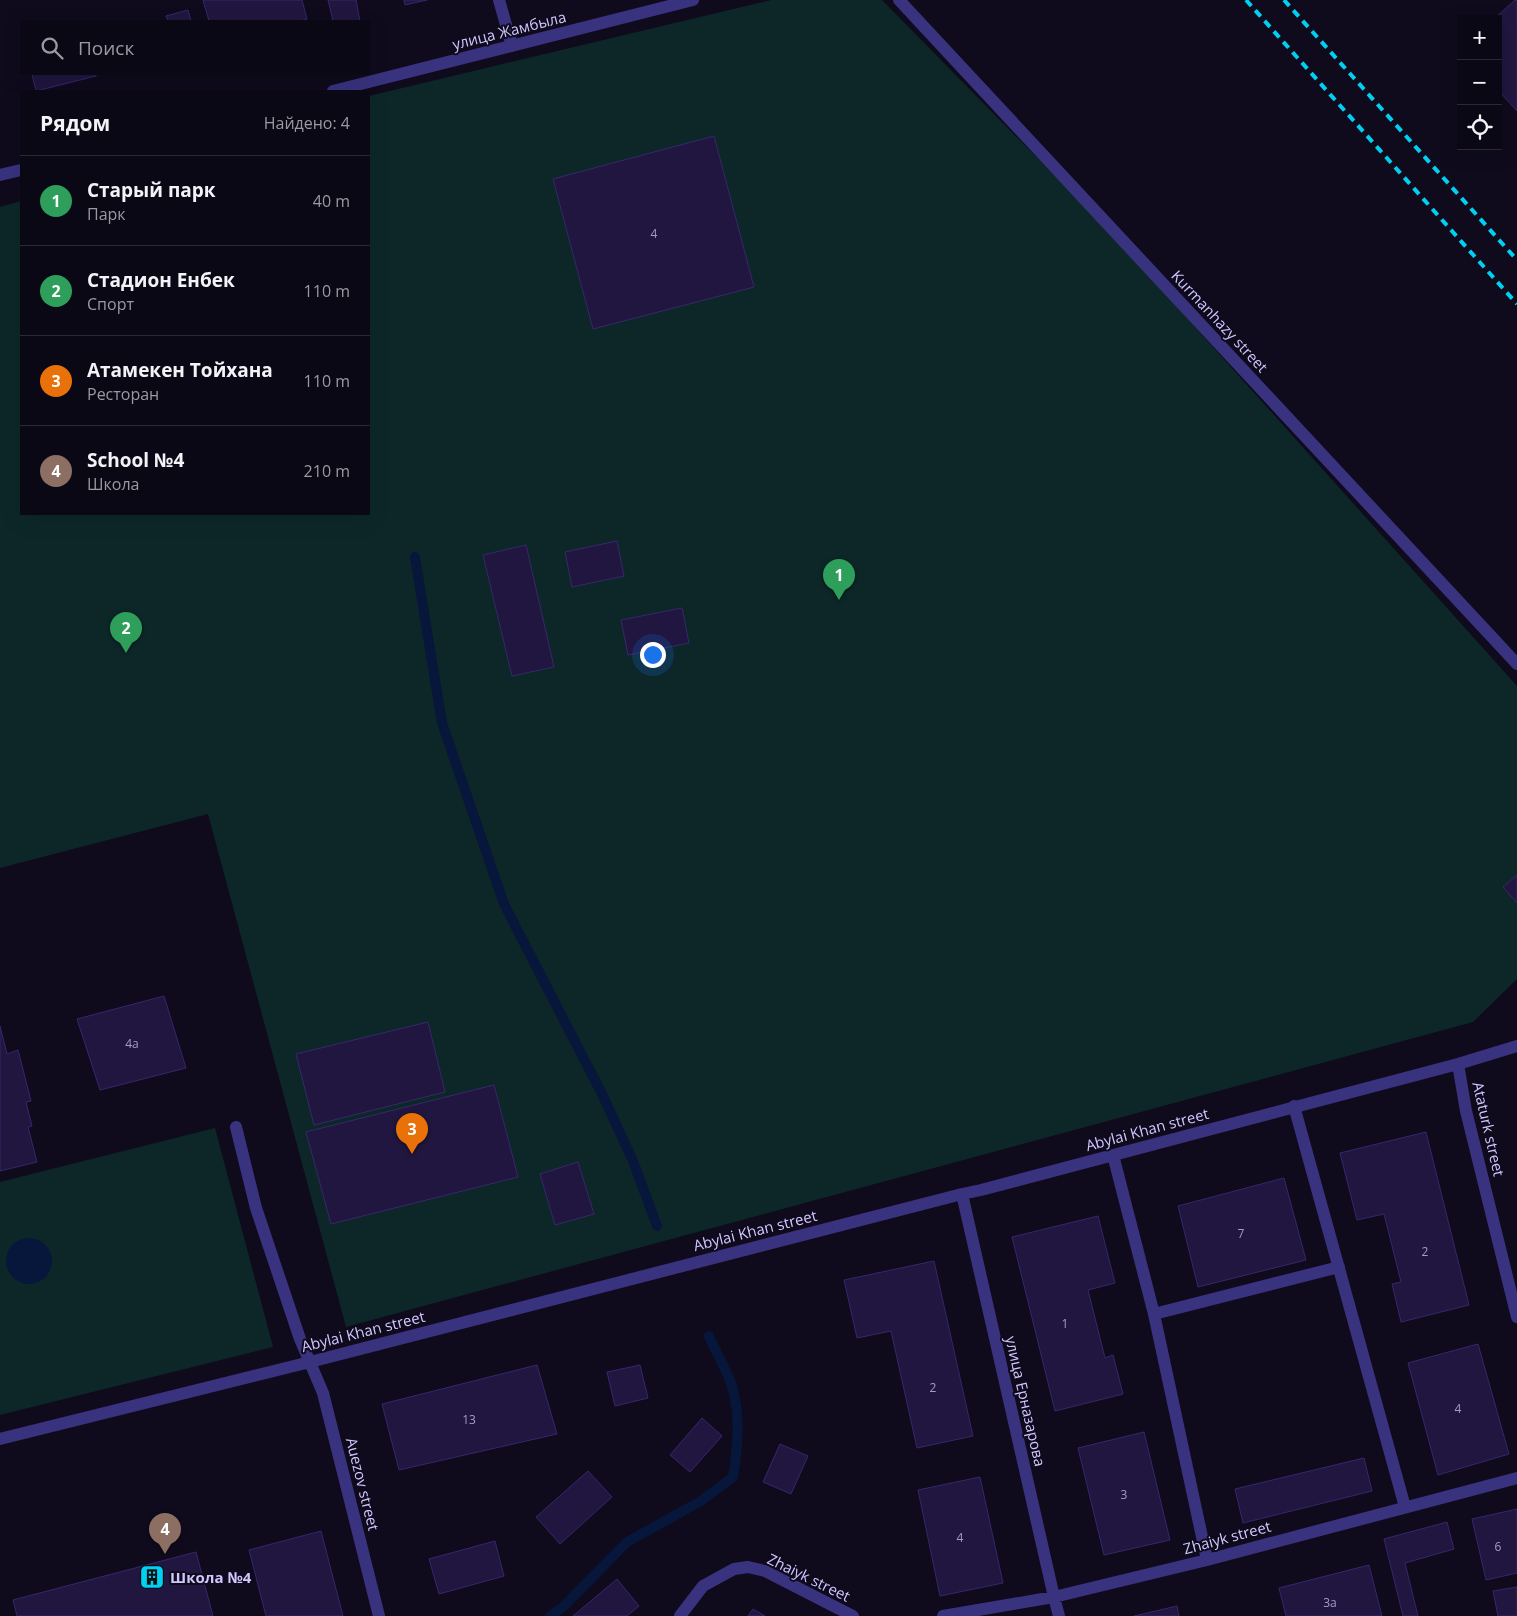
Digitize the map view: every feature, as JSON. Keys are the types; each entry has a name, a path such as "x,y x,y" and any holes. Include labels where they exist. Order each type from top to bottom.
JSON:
{"street":[{"path":"499,0 512,46"},
{"name":"улица Жамбыла","path":"336,90 693,0"},
{"name":"Kurmanhazy street","path":"899,0 1517,664"},
{"path":"0,175 20,170"},
{"name":"Abylai Khan street","path":"0,1439 310,1362 1113,1155 1458,1064 1517,1046"},
{"name":"Ataturk street","path":"1458,1064 1466,1111 1517,1317"},
{"path":"1294,1106 1405,1507"},
{"name":"Auezov street","path":"236,1127 256,1208 300,1339 323,1392 379,1616"},
{"path":"1113,1155 1154,1314 1207,1560"},
{"name":"улица Ерназарова","path":"962,1194 1059,1616"},
{"path":"1154,1314 1339,1267"},
{"name":"Zhaiyk street","path":"943,1616 1054,1597 1207,1560 1517,1478"},
{"name":"Zhaiyk street","path":"680,1616 703,1586 734,1568 748,1567 765,1571 853,1616"}],"green space":[{"path":"771,0 882,0 1108,230 1517,686 1517,979 1473,1022 346,1327 208,814 0,868 0,207 20,201 20,515 370,515 370,96"},
{"path":"215,1128 273,1347 0,1415 0,1182"}],"water":[{"path":"25,1238 33,1238 42,1242 48,1248 52,1261 48,1274 42,1280 33,1284 25,1284 16,1280 10,1274 6,1265 6,1257 10,1248 16,1242"}],"building":[{"path":"203,0 302,0 307,19 304,20 209,20"},
{"path":"328,0 356,0 360,20 333,20"},
{"path":"404,0 427,0 405,5"},
{"path":"1517,0 1517,111 1502,94 1502,15 1498,15"},
{"path":"188,10 191,20 168,20 166,16"},
{"path":"32,75 96,75 40,90 36,90"},
{"path":"714,136 754,287 593,329 553,179"},
{"path":"617,541 624,576 572,587 565,552"},
{"path":"526,545 554,667 512,676 483,555"},
{"path":"682,608 689,643 628,655 621,620"},
{"path":"1517,875 1517,903 1503,887"},
{"path":"164,996 186,1068 100,1090 77,1019"},
{"path":"428,1022 445,1092 314,1125 296,1054"},
{"path":"0,1026 7,1054 18,1050 31,1101 26,1102 32,1126 28,1127 37,1162 0,1171"},
{"path":"494,1085 518,1177 331,1224 306,1132"},
{"path":"1426,1132 1469,1305 1401,1322 1392,1284 1401,1282 1384,1214 1357,1220 1340,1153"},
{"path":"578,1162 594,1214 555,1225 540,1174"},
{"path":"1284,1178 1306,1260 1198,1287 1178,1206"},
{"path":"1098,1216 1115,1283 1088,1290 1105,1358 1113,1355 1123,1394 1055,1411 1012,1237"},
{"path":"934,1261 973,1436 917,1448 891,1331 857,1338 844,1280"},
{"path":"1478,1344 1509,1454 1438,1475 1408,1363"},
{"path":"537,1365 557,1434 399,1470 382,1404"},
{"path":"640,1365 648,1398 615,1406 607,1372"},
{"path":"702,1418 722,1436 690,1472 670,1455"},
{"path":"1144,1432 1170,1540 1104,1555 1078,1448"},
{"path":"780,1444 808,1456 791,1494 763,1482"},
{"path":"1364,1458 1372,1491 1243,1523 1235,1489"},
{"path":"588,1471 612,1497 560,1544 536,1517"},
{"path":"980,1477 1003,1583 940,1596 918,1490"},
{"path":"1517,1509 1517,1573 1486,1580 1472,1519"},
{"path":"1447,1522 1454,1549 1405,1563 1418,1616 1403,1616 1384,1539"},
{"path":"321,1531 343,1616 266,1616 249,1550"},
{"path":"495,1541 504,1576 439,1594 429,1559"},
{"name":"Школа №4","path":"196,1552 213,1616 17,1616 13,1600"},
{"path":"1369,1565 1382,1616 1286,1616 1279,1588"},
{"path":"617,1579 639,1606 627,1616 573,1616"},
{"path":"1517,1587 1517,1616 1498,1616 1493,1591"},
{"path":"1177,1606 1179,1616 1134,1616"},
{"path":"753,1609 765,1616 748,1616"}],"waterway":[{"path":"415,557 442,723 504,904 602,1094 633,1161 657,1226"},
{"path":"550,1616 563,1607 627,1542 701,1501 733,1477 737,1441 736,1406 731,1383 709,1336"}],"railway":[{"path":"1246,0 1517,304"},
{"path":"1284,0 1517,260"}],"place":[{"name":"Старый парк","path":"839,600"},
{"name":"Стадион Енбек","path":"126,653"},
{"name":"Атамекен Тойхана","path":"412,1154"},
{"name":"School №4","path":"165,1554"},
{"name":"Школа №4","path":"152,1577"}]}
